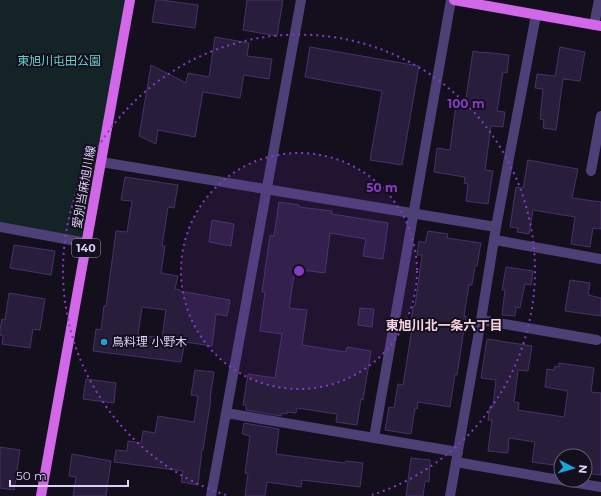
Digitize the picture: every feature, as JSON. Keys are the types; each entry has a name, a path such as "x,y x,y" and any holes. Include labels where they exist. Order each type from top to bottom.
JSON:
{"main road":[{"name":"愛別当麻旭川線","path":"41,496 130,0"},
{"path":"453,0 598,26"}],"street":[{"path":"211,496 301,0"},
{"path":"374,438 453,0"},
{"path":"598,26 599,0"},
{"path":"450,496 495,240 496,227 536,14"},
{"path":"591,172 601,116"},
{"path":"102,162 496,227"},
{"path":"0,227 87,243"},
{"path":"495,240 601,259"},
{"path":"481,320 597,340"},
{"path":"226,413 374,438 601,487"}],"green space":[{"name":"東旭川屯田公園","path":"0,0 130,0 87,243 0,227"}],"building":[{"path":"156,0 198,5 195,28 152,22"},
{"path":"247,0 283,0 277,36 243,30"},
{"path":"215,37 249,43 247,56 272,59 269,79 244,75 240,98 203,92 195,137 158,130 156,144 139,136 151,65 186,83 188,73 209,77"},
{"path":"310,47 419,66 402,165 370,160 382,91 305,77"},
{"path":"560,47 585,52 580,81 563,79 556,130 543,128 544,120 540,119 543,89 535,88 537,74 555,76"},
{"path":"473,51 509,55 507,73 503,72 497,111 505,112 503,127 491,126 485,170 493,171 488,204 466,201 468,184 464,183 465,177 434,172 437,148 450,150 456,104 465,105"},
{"path":"528,160 578,169 572,198 601,202 601,229 593,228 590,247 571,244 575,217 533,210 529,234 517,232 518,228 510,227 516,187 523,188"},
{"path":"125,177 178,185 174,208 168,207 162,246 165,246 161,273 178,276 175,289 180,291 230,300 227,316 216,314 212,346 185,342 181,362 93,351 96,329 101,330 104,306 106,306 116,231 127,232 132,201 121,200","holes":["142,307 166,310 162,338 138,335"]},
{"path":"279,202 299,205 299,207 332,211 332,214 388,223 383,259 363,256 366,239 330,233 325,273 295,269 289,308 307,310 302,345 346,352 347,347 371,351 363,400 361,399 357,425 336,422 337,414 297,408 296,413 282,413 281,416 246,410 246,405 243,405 248,374 275,378 282,334 260,331 265,292 262,292 270,235 274,236"},
{"path":"212,220 234,224 231,246 209,242"},
{"path":"428,231 448,234 447,238 481,243 472,285 469,285 457,375 455,375 450,407 418,402 417,409 415,408 411,434 385,430 389,407 394,408 398,384 403,385 412,329 410,329 413,306 415,306 422,255 417,255 419,241 425,243"},
{"path":"14,245 55,251 51,275 10,268"},
{"path":"506,267 533,271 531,285 525,284 520,308 516,307 515,316 502,315 505,290 502,290"},
{"path":"570,280 590,283 588,295 601,298 601,316 565,311"},
{"path":"9,293 45,299 40,330 33,329 30,348 2,344 3,336 0,335 0,329 2,319 5,320"},
{"path":"360,308 374,309 372,327 358,325"},
{"path":"487,339 532,346 528,371 518,370 514,402 519,403 518,410 564,417 568,391 545,387 547,369 554,370 555,366 559,367 559,363 594,368 591,392 601,393 601,475 593,474 593,448 553,448 553,465 532,462 535,442 509,438 508,453 488,451 492,420 488,420 490,406 493,406 496,380 481,378"},
{"path":"195,370 214,372 198,485 181,482 183,471 114,462 116,450 127,451 128,441 141,443 143,431 155,433 158,416 194,422 198,396 191,395"},
{"path":"86,379 116,383 114,403 83,399"},
{"path":"244,423 279,429 276,454 345,463 346,461 363,463 360,487 302,480 301,487 267,482 265,496 245,496 248,473 245,473 250,436 242,434"},
{"path":"0,447 20,450 14,490 0,488"},
{"path":"72,454 111,461 106,496 73,496 76,477 69,476"},
{"path":"411,458 430,460 429,482 425,481 423,496 406,496"}],"place":[{"name":"鳥料理 小野木","path":"104,342"}],"district":[{"name":"東旭川北一条六丁目","path":"444,325"}]}
